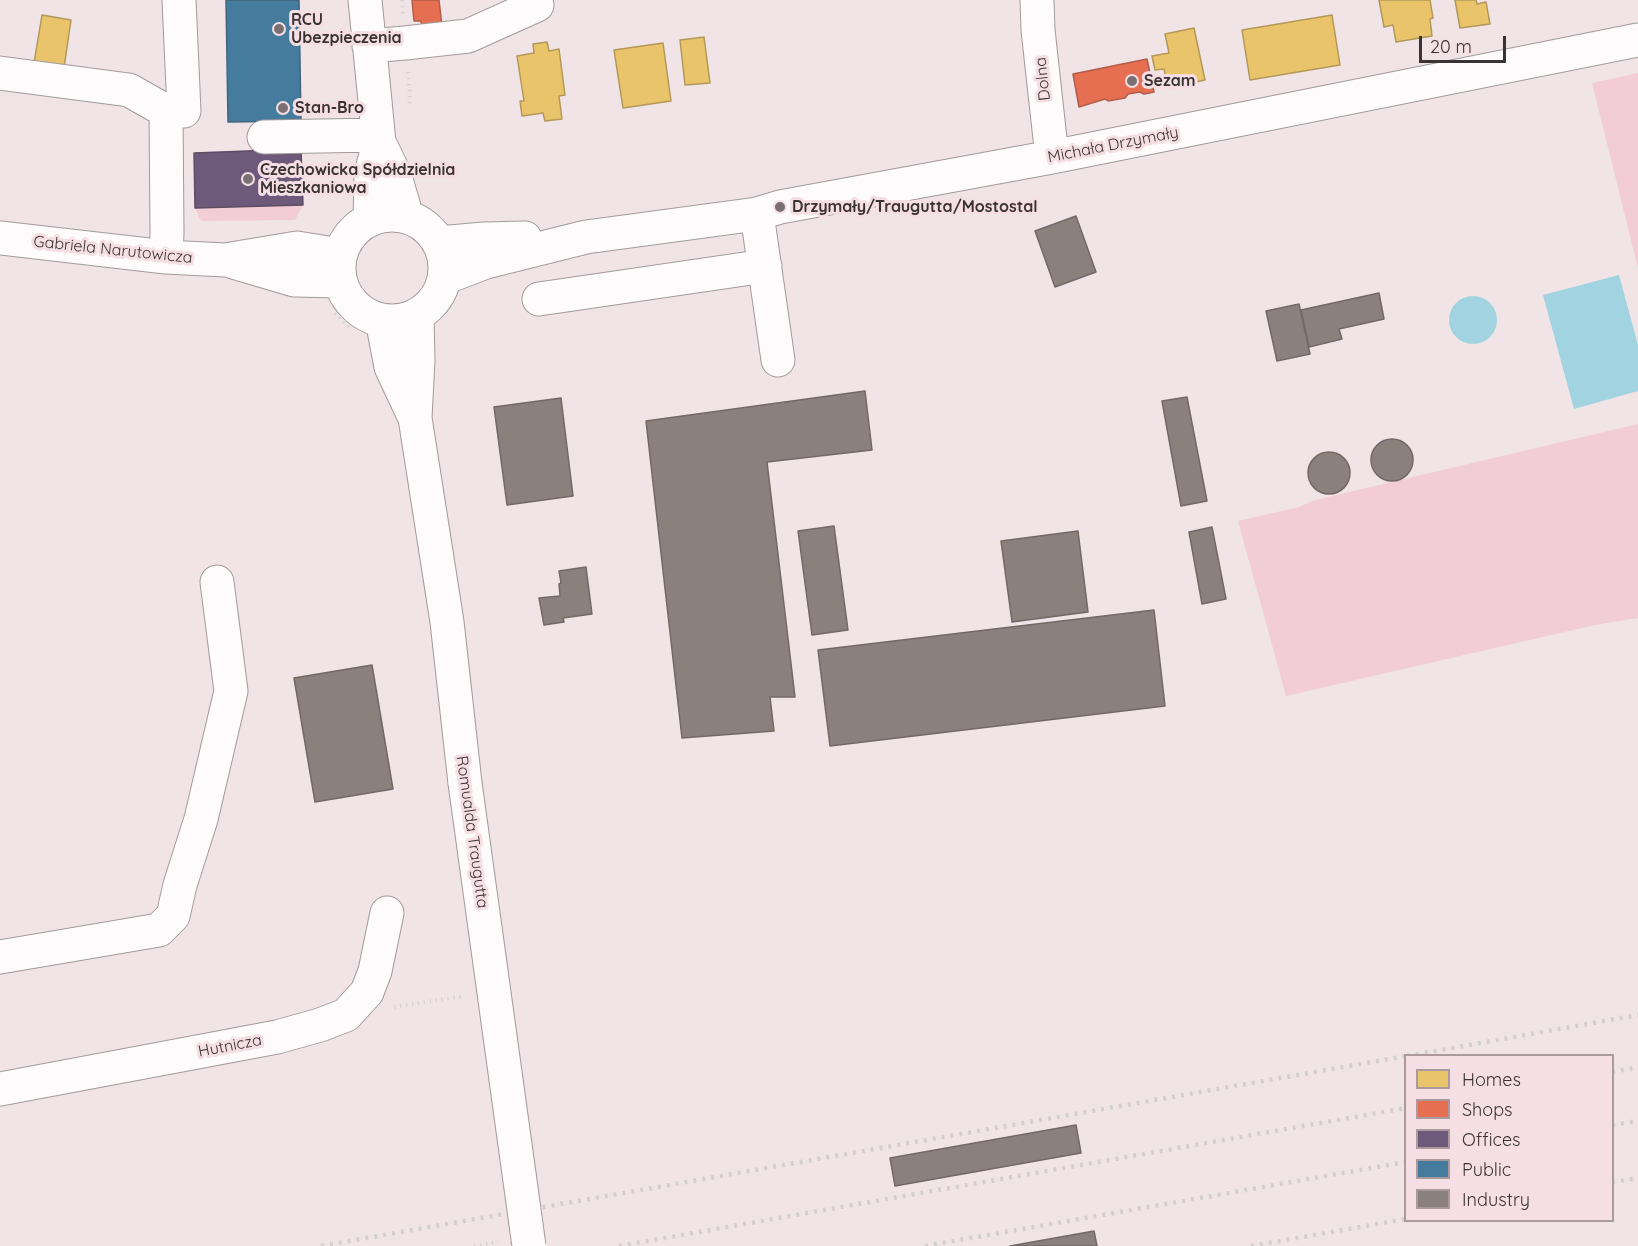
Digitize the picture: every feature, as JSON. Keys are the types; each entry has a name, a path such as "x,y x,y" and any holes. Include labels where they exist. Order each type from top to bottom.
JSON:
{"street":[{"path":"0,73 129,90 166,111 184,111 179,0"},
{"path":"365,0 378,138 371,174 370,219"},
{"name":"Dolna","path":"1037,0 1038,30 1052,157"},
{"path":"369,46 468,36 537,5"},
{"name":"Michała Drzymały","path":"586,237 757,214 780,207 1052,157 1638,40"},
{"path":"166,111 166,257"},
{"path":"264,137 378,138"},
{"path":"378,138 394,173 407,217"},
{"path":"757,214 778,360"},
{"path":"368,328 417,315 430,306 440,293 445,260 440,243 420,222 407,217 388,215 370,219 357,228 347,240 338,282 346,296 368,315 368,328 391,367 415,418"},
{"path":"440,243 484,239 586,237"},
{"path":"444,278 486,262 586,237"},
{"name":"Gabriela Narutowicza","path":"0,238 166,257 225,260 297,248 338,282"},
{"path":"539,299 765,266"},
{"path":"415,418 418,361 417,315"},
{"name":"Romualda Traugutta","path":"415,418 447,622 465,783 529,1246"},
{"path":"0,957 159,930 173,916 180,885 201,819 231,691 217,582"},
{"name":"Hutnicza","path":"0,1089 277,1037 346,1015 367,992 375,971 387,914"}],"path":[{"path":"338,282 350,326 368,328"},
{"path":"391,1008 471,995"},
{"path":"474,1246 485,1244"}],"shaded area":[{"path":"1638,73 1638,268 1592,83"},
{"path":"303,205 295,220 201,221 195,208"},
{"path":"1638,424 1638,618 1595,625 1286,696 1238,521 1299,507 1315,500"}],"water":[{"path":"1619,275 1638,345 1638,391 1574,409 1543,295"},
{"path":"1473,296 1490,303 1497,320 1490,337 1473,344 1456,337 1449,320 1456,303"}],"building: Homes":[{"path":"1379,0 1430,0 1433,18 1430,19 1432,36 1396,42 1393,25 1384,27"},
{"path":"1455,0 1476,0 1477,4 1486,2 1490,24 1460,28"},
{"path":"42,15 71,20 64,68 34,63"},
{"path":"1332,15 1340,65 1250,80 1242,30"},
{"path":"1194,28 1205,80 1168,88 1164,69 1155,70 1152,56 1169,53 1165,34"},
{"path":"704,37 710,83 685,85 680,40"},
{"path":"547,42 549,51 559,49 565,95 559,96 562,119 545,121 543,113 522,116 520,101 524,101 517,56 534,53 533,44"},
{"path":"663,43 671,101 623,108 614,50"}],"building: Shops":[{"path":"412,0 439,0 442,26 422,28 421,21 414,21"},
{"path":"1147,59 1154,92 1128,94 1125,98 1108,101 1105,99 1079,107 1073,74"}],"building: Offices":[{"name":"Czechowicka Spółdzielnia Mieszkaniowa","path":"301,149 303,205 195,208 194,153"}],"building: Public":[{"path":"226,0 299,0 301,121 228,122"}],"building: Industry":[{"path":"1076,216 1096,272 1055,287 1035,231"},
{"path":"1379,293 1384,319 1339,329 1342,339 1309,347 1301,310"},
{"path":"1299,304 1310,354 1277,361 1266,311"},
{"path":"865,391 872,450 767,462 795,697 770,697 774,731 682,738 646,421"},
{"path":"1187,397 1207,501 1181,506 1162,401"},
{"path":"561,398 573,496 507,505 494,407"},
{"path":"1392,439 1400,440 1407,445 1412,452 1412,468 1407,475 1400,480 1392,481 1384,480 1377,475 1372,468 1371,460 1372,452 1377,445 1384,440"},
{"path":"1329,452 1337,453 1344,458 1349,465 1349,481 1344,488 1337,493 1329,494 1321,493 1314,488 1309,481 1308,473 1309,465 1314,458 1321,453"},
{"path":"834,526 848,630 812,635 798,531"},
{"path":"1212,527 1226,599 1202,604 1189,532"},
{"path":"1078,531 1088,612 1012,622 1001,541"},
{"path":"586,567 592,614 563,618 564,622 544,625 539,598 560,596 559,571"},
{"path":"1154,610 1165,706 830,746 818,650"},
{"path":"372,665 393,789 315,802 294,678"},
{"path":"1076,1125 1081,1153 895,1186 890,1158"},
{"path":"1094,1231 1097,1246 1010,1246"}],"railway":[{"path":"1418,1054 1638,1015"},
{"path":"321,1246 1404,1056"},
{"path":"1614,1072 1638,1067"},
{"path":"619,1246 1404,1108"},
{"path":"1614,1125 1638,1121"},
{"path":"925,1246 1404,1162"},
{"path":"1614,1182 1638,1178"},
{"path":"1251,1246 1404,1219"}],"place":[{"name":"RCU Ubezpieczenia","path":"279,29"},
{"name":"Sezam","path":"1132,81"},
{"name":"Stan-Bro","path":"283,108"},
{"name":"Czechowicka Spółdzielnia Mieszkaniowa","path":"248,179"},
{"name":"Drzymały/Traugutta/Mostostal","path":"780,207"}]}
